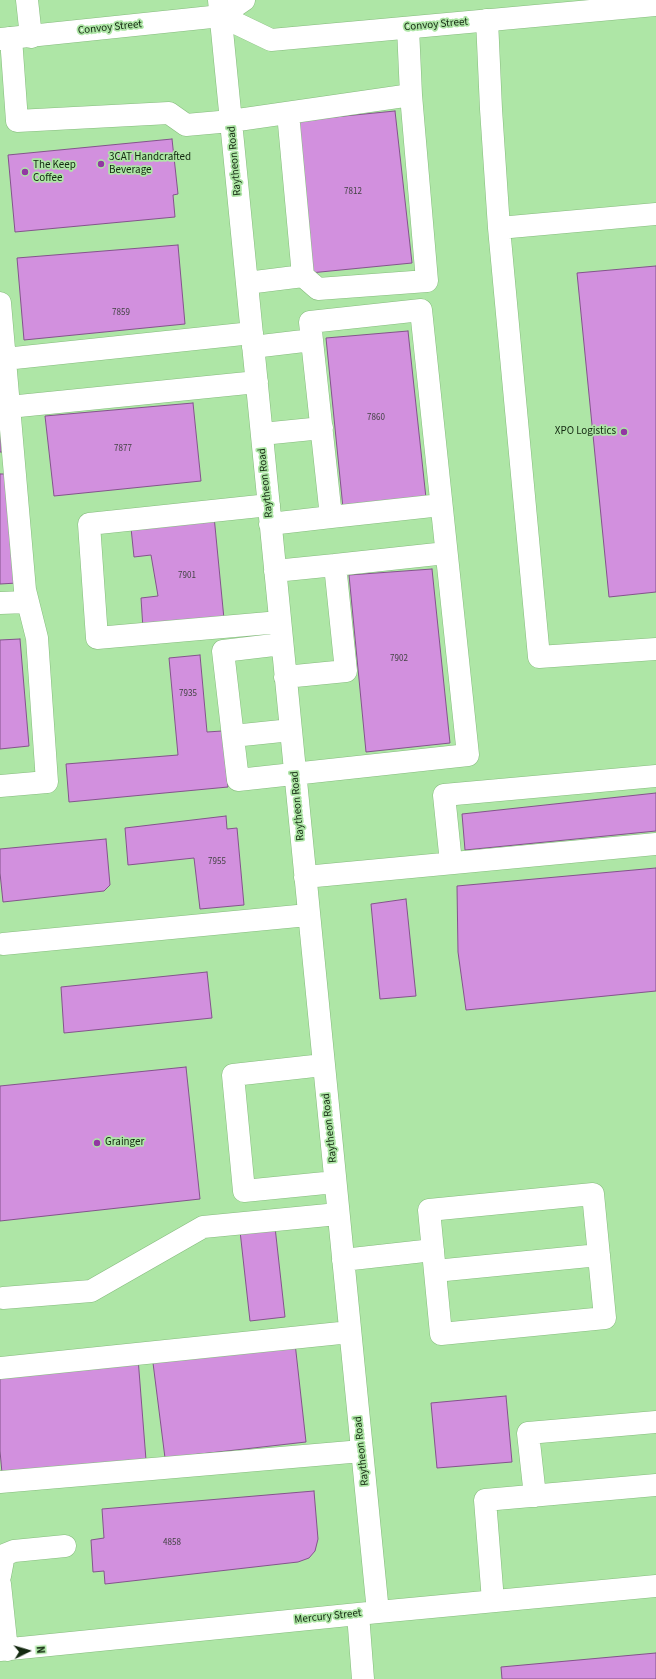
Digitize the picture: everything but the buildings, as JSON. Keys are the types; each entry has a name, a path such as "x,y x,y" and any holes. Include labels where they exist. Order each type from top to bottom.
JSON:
{"street":[{"path":"27,0 14,38 8,121 169,113 186,125 231,121 411,95"},
{"name":"Convoy Street","path":"14,38 220,8 244,0"},
{"name":"Convoy Street","path":"220,8 271,40 652,4"},
{"name":"Raytheon Road","path":"220,8 308,915 362,1451 368,1613 363,1679"},
{"path":"487,20 499,228 539,657 656,649"},
{"path":"288,113 303,276 318,290 427,281 411,95 408,28"},
{"path":"499,228 656,214"},
{"path":"247,283 303,276"},
{"path":"0,303 1,329 5,358 25,590 37,638 47,782 0,786"},
{"path":"282,644 223,651 238,780 468,755 421,310 310,322 331,517"},
{"path":"5,358 252,340 312,340"},
{"path":"9,408 257,382"},
{"path":"262,434 322,428"},
{"path":"280,622 97,638 89,524 270,514 331,517 441,505"},
{"path":"275,571 446,553"},
{"path":"286,678 346,671 334,565"},
{"path":"0,603 28,602"},
{"path":"233,736 290,730"},
{"path":"451,863 444,795 656,776"},
{"path":"305,877 656,844"},
{"path":"3,944 308,915"},
{"path":"323,1066 233,1074 244,1191 335,1182"},
{"path":"593,1194 599,1255 605,1318 441,1334 429,1210 593,1194"},
{"path":"4,1298 91,1291 203,1226 338,1214"},
{"path":"342,1260 434,1261 599,1255"},
{"path":"0,1368 350,1332"},
{"path":"535,1496 528,1433 656,1422"},
{"path":"0,1482 362,1451"},
{"path":"493,1601 485,1500 656,1486"},
{"path":"0,1576 4,1555 14,1551 65,1546"},
{"path":"0,1584 3,1650"},
{"name":"Mercury Street","path":"3,1650 368,1613 656,1586"}],"place":[{"name":"3CAT Handcrafted Beverage","path":"101,164"},
{"name":"The Keep Coffee","path":"25,172"},
{"name":"XPO Logistics","path":"624,432"},
{"name":"Grainger","path":"97,1143"}]}
